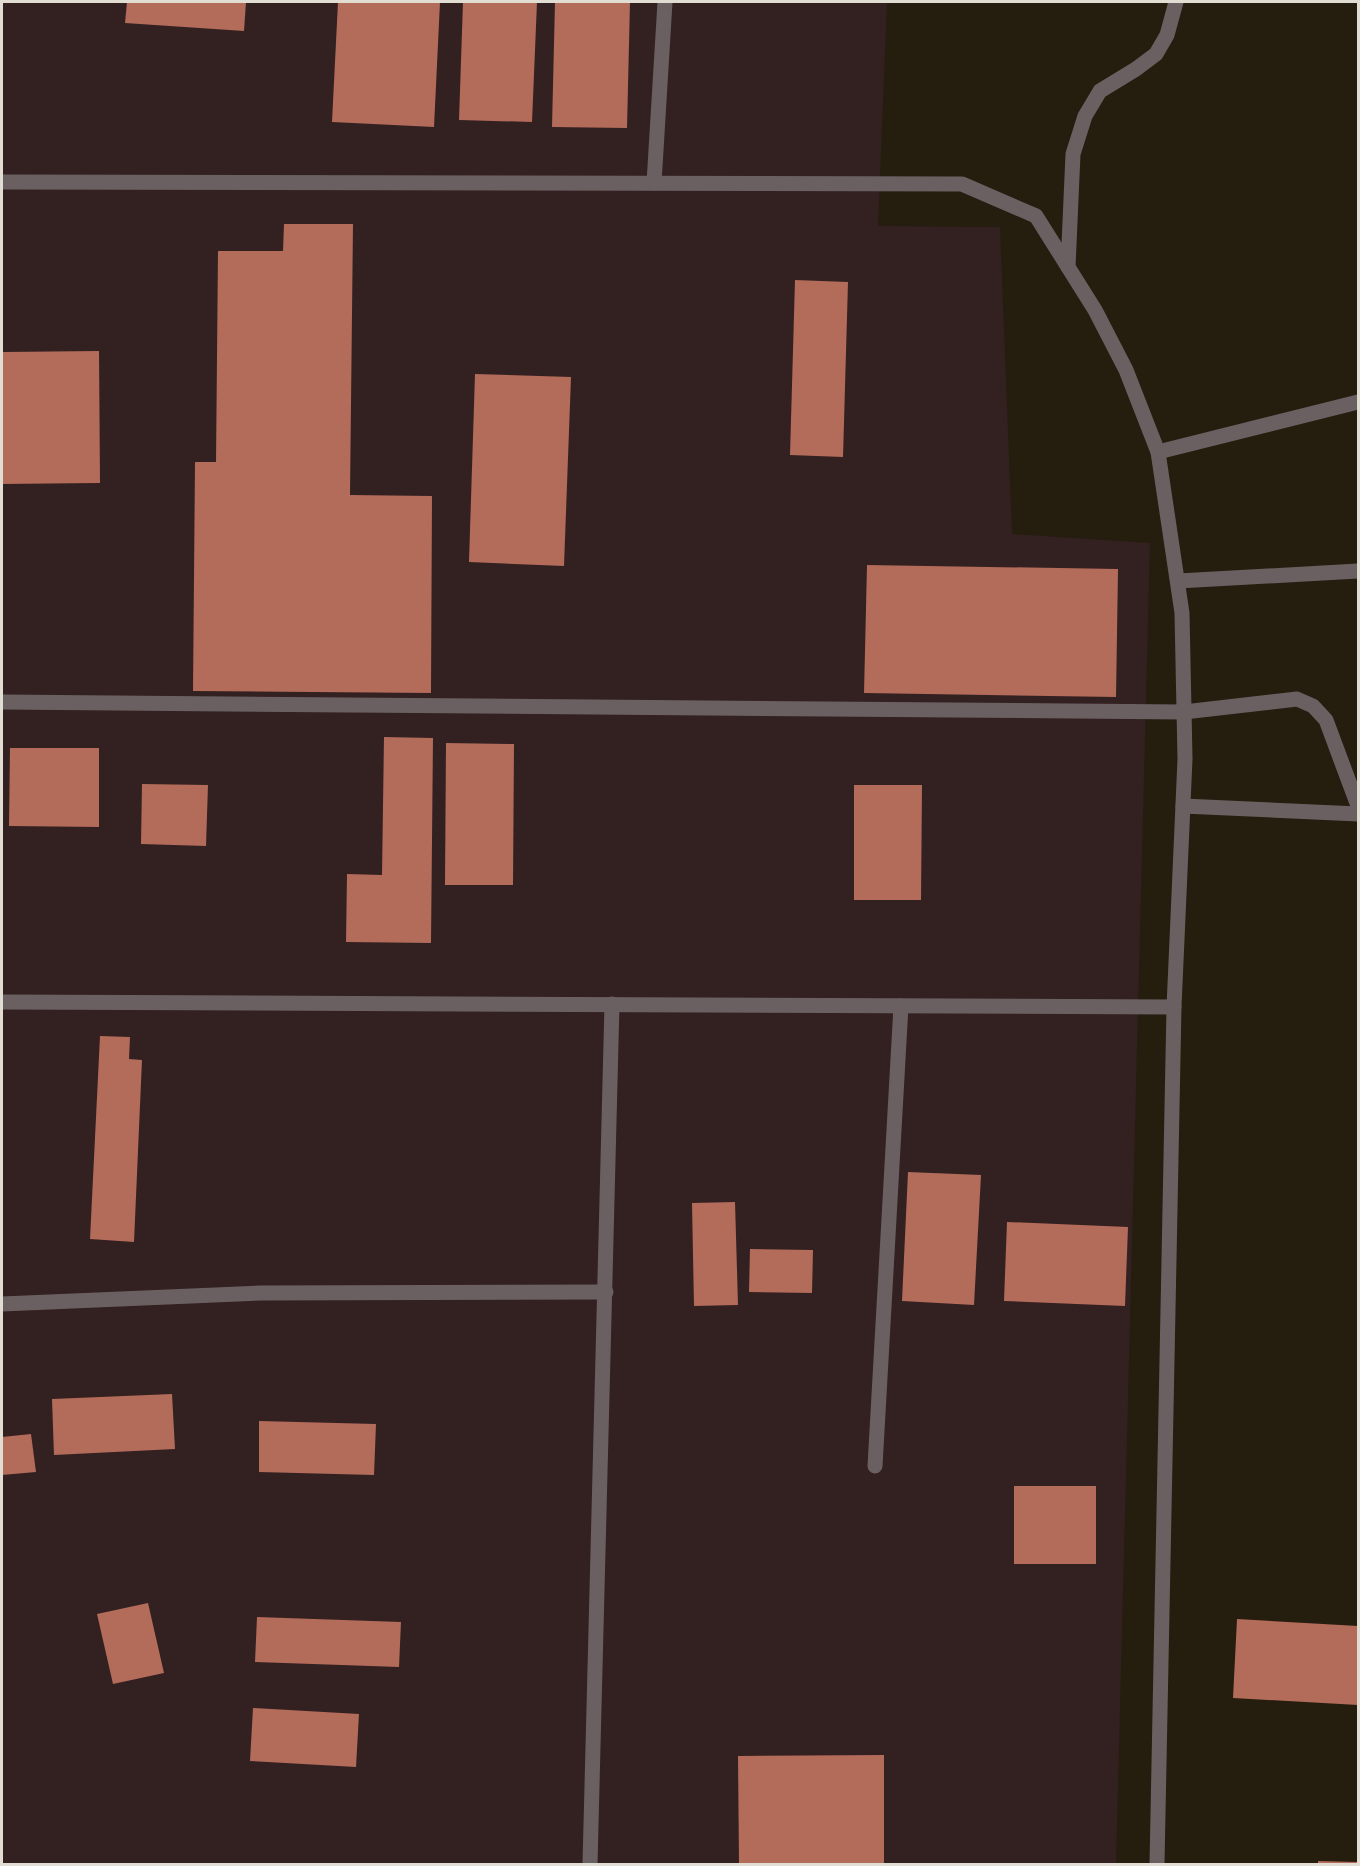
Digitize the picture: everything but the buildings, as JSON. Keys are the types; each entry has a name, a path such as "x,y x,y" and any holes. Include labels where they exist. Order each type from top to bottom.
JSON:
{"street":[{"path":"654,183 665,2"},
{"path":"1068,267 1073,154 1084,116 1100,91 1156,54 1167,35 1176,2"},
{"path":"2,182 962,184 1036,216 1095,310 1126,370 1158,452 1182,613 1185,759 1174,1007 1157,1864"},
{"path":"1158,452 1359,402"},
{"path":"1179,581 1359,571"},
{"path":"2,702 1184,712 1297,699 1313,706 1326,720 1359,806"},
{"path":"1183,806 1359,813"},
{"path":"2,1002 1174,1007"},
{"path":"590,1864 612,1004"},
{"path":"875,1466 901,1006"},
{"path":"2,1304 260,1293 606,1292"}],"shaded area":[{"path":"2,2 887,2 878,226 1000,227 1012,534 1150,543 1116,1864 2,1864"}]}
